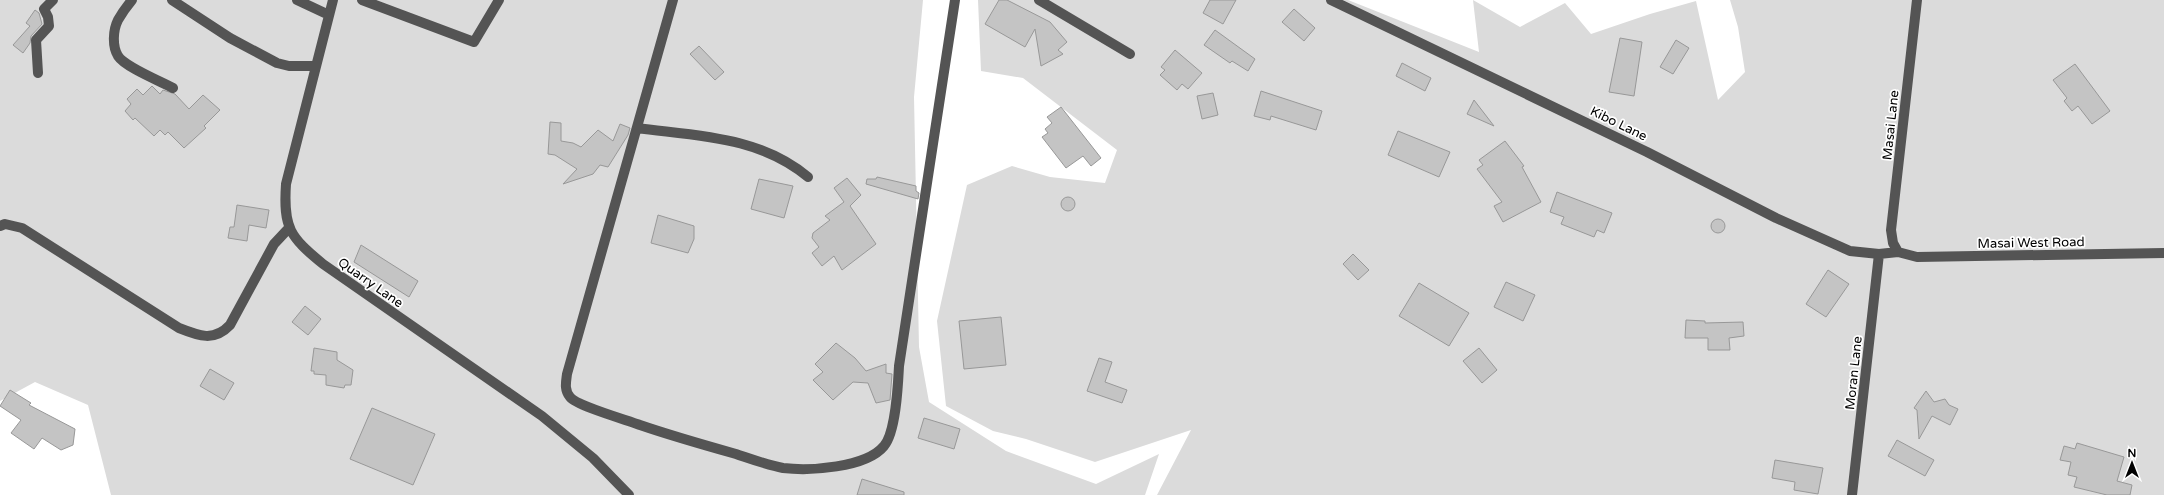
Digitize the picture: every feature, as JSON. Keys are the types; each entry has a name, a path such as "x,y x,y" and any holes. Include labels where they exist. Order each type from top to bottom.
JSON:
{"street":[{"path":"38,73 36,40 49,26 48,17 44,9 53,0"},
{"path":"132,0 117,21 114,31 114,43 118,56 127,64 173,88"},
{"path":"172,0 230,38 276,63 289,66 316,66"},
{"path":"297,0 329,16"},
{"name":"Quarry Lane","path":"333,0 286,184 284,209 289,228 300,245 323,264 542,416 593,458 629,495"},
{"path":"362,0 474,42 499,0"},
{"path":"673,0 567,374 565,388 570,398 667,434 782,468 812,469 844,465 868,458 884,446 890,432 896,403 899,366 955,0"},
{"path":"1039,0 1130,54"},
{"name":"Kibo Lane","path":"1331,0 1647,152 1776,218 1850,251 1879,254 1898,252"},
{"name":"Masai Lane","path":"1898,252 1893,243 1891,230 1917,0"},
{"path":"636,128 751,145 790,162 808,177"},
{"path":"0,226 5,224 22,228 179,328 195,335 211,336 223,333 230,324 274,244 289,228"},
{"name":"Masai West Road","path":"1898,252 1917,257 2164,253"},
{"name":"Moran Lane","path":"1852,495 1879,254"}],"shaded area":[{"path":"0,0 923,0 914,97 919,347 929,402 1006,451 1096,484 1159,454 1145,495 111,495 88,405 35,382 0,401"},
{"path":"978,0 1348,0 1479,52 1473,0 1520,27 1565,3 1591,34 1650,14 1696,1 1718,100 1745,72 1738,27 1730,0 2164,0 2164,495 1157,495 1191,430 1095,462 1026,439 993,431 946,406 937,321 967,185 1012,166 1050,177 1105,183 1117,150 1023,78 981,71"}],"building":[{"path":"999,0 1007,0 1050,22 1067,42 1058,50 1063,54 1041,66 1035,29 1025,47 985,24"},
{"path":"1210,0 1236,0 1223,24 1203,13"},
{"path":"1294,9 1315,28 1304,41 1282,22"},
{"path":"35,10 39,13 42,24 31,36 30,43 23,53 13,45 30,26 26,23"},
{"path":"1215,30 1255,59 1248,71 1232,61 1230,63 1204,45"},
{"path":"1620,38 1642,42 1634,96 1609,92"},
{"path":"1676,40 1689,48 1673,74 1660,67"},
{"path":"699,46 724,72 715,80 690,54"},
{"path":"1175,50 1202,73 1188,89 1182,84 1177,90 1160,75 1165,70 1161,67"},
{"path":"1402,63 1431,78 1425,91 1396,76"},
{"path":"2075,64 2110,111 2092,124 2078,106 2072,111 2064,101 2067,98 2053,80"},
{"path":"152,86 160,94 163,90 175,94 189,109 203,95 220,110 204,126 206,128 184,148 168,132 165,135 160,130 154,136 135,118 133,120 125,111 131,104 127,99 137,89 143,95"},
{"path":"1261,91 1322,111 1316,130 1271,116 1270,120 1254,116"},
{"path":"1213,93 1218,115 1202,119 1197,96"},
{"path":"1474,100 1494,126 1467,114"},
{"path":"1061,107 1101,158 1091,166 1083,156 1066,168 1042,137 1048,133 1045,129 1052,123 1047,117"},
{"path":"550,122 561,123 561,141 573,143 581,147 598,130 613,141 620,124 630,128 628,135 608,167 600,165 593,174 563,184 577,169 555,155 548,154"},
{"path":"1398,131 1450,152 1439,177 1388,155"},
{"path":"1505,141 1524,166 1522,167 1541,202 1503,222 1494,206 1502,202 1477,169 1483,165 1479,160"},
{"path":"877,177 916,186 916,191 919,193 918,199 866,184 867,179 876,179"},
{"path":"847,178 861,195 850,206 876,244 842,270 834,256 822,266 812,253 819,247 812,238 813,233 830,220 825,216 844,202 834,188"},
{"path":"759,179 793,186 784,218 751,209"},
{"path":"1557,192 1612,213 1604,233 1597,230 1594,237 1561,224 1564,217 1550,212"},
{"path":"1068,197 1073,199 1075,204 1073,209 1068,211 1063,209 1061,204 1063,199"},
{"path":"237,205 269,210 266,228 249,225 247,241 228,238 230,227 234,227"},
{"path":"658,215 694,226 694,239 688,253 651,243"},
{"path":"1715,219 1721,219 1725,223 1725,229 1721,233 1715,233 1711,229 1711,223"},
{"path":"361,245 418,281 409,297 354,262"},
{"path":"1353,254 1369,270 1358,280 1343,264"},
{"path":"1828,270 1849,284 1826,317 1806,304"},
{"path":"1506,282 1535,295 1523,321 1494,307"},
{"path":"1419,283 1469,313 1449,346 1399,316"},
{"path":"305,306 321,319 308,335 292,322"},
{"path":"1001,317 1006,365 964,369 959,321"},
{"path":"1686,320 1705,321 1705,323 1743,322 1744,336 1729,338 1730,350 1708,350 1708,338 1685,338"},
{"path":"836,343 855,358 866,371 886,364 886,373 892,374 890,400 876,403 868,383 853,382 833,400 813,380 823,372 815,364"},
{"path":"314,348 337,352 337,360 353,370 351,385 345,385 344,388 326,385 326,375 314,374 314,371 311,371"},
{"path":"1479,348 1497,370 1482,383 1463,361"},
{"path":"1099,358 1112,362 1105,382 1127,390 1122,403 1087,391"},
{"path":"210,369 234,383 224,400 200,386"},
{"path":"10,390 31,403 29,405 75,429 73,445 61,450 42,438 34,449 11,433 21,420 0,406"},
{"path":"1926,391 1934,402 1945,399 1949,405 1958,409 1950,425 1932,416 1919,439 1917,410 1914,408"},
{"path":"372,408 435,434 413,485 350,459"},
{"path":"924,418 960,429 954,449 918,438"},
{"path":"1897,440 1934,460 1925,476 1888,456"},
{"path":"2077,443 2124,457 2117,481 2132,485 2130,495 2107,495 2074,487 2077,477 2068,475 2071,462 2060,460 2064,446 2075,449"},
{"path":"1775,460 1823,468 1818,494 1794,490 1795,482 1772,478"},
{"path":"862,479 904,492 904,495 857,495"}]}
